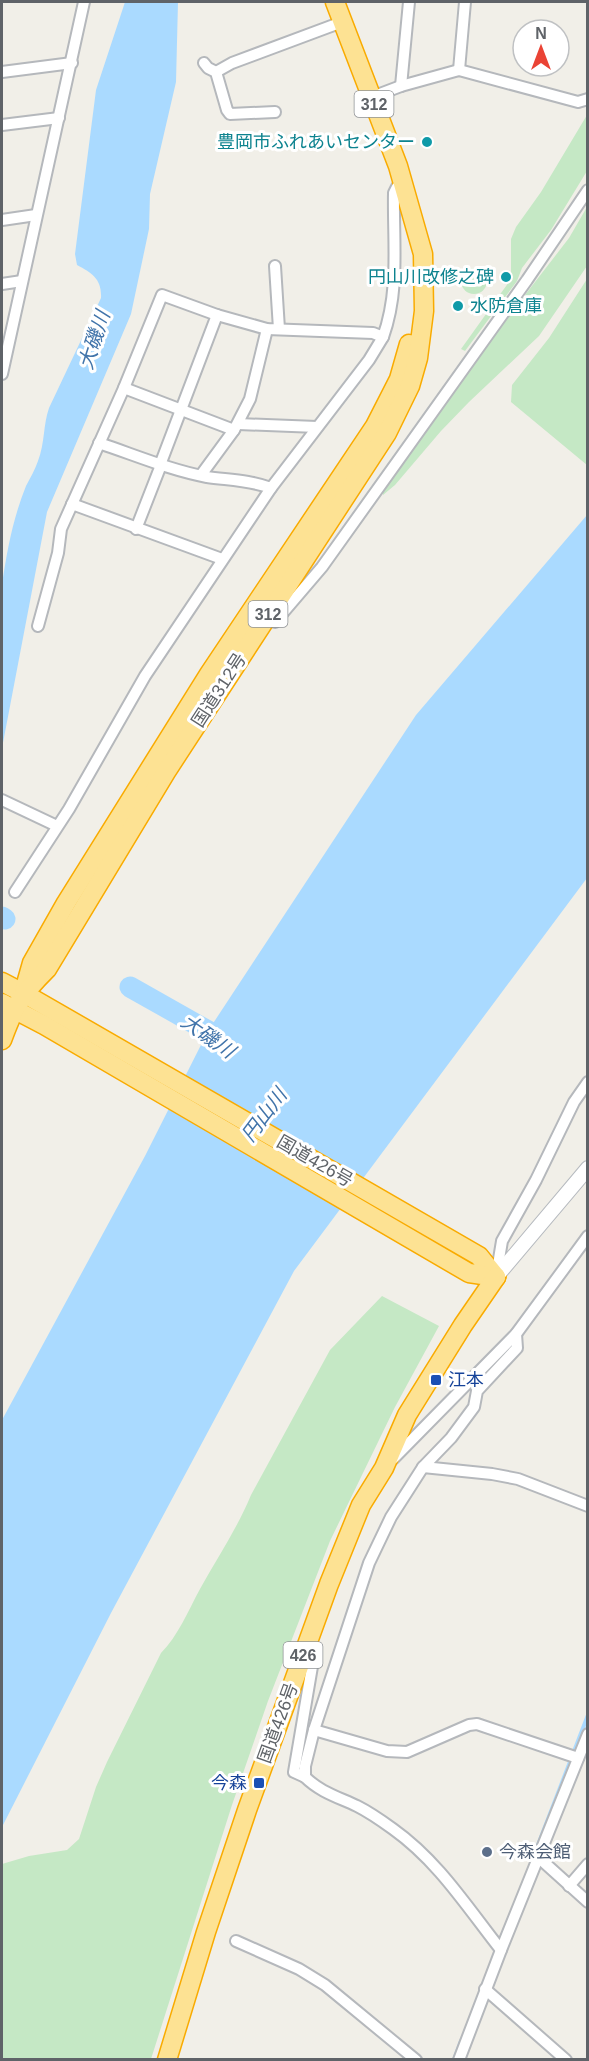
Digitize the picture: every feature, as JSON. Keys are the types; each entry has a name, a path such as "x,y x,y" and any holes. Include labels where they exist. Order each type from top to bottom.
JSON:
{"highway":[{"name":"国道312号","path":"2,1040 8,1006 47,969 172,763 381,443 405,396 418,358 424,311 423,254 404,184 334,2"},
{"name":"国道426号","path":"2,982 23,993 47,1016 469,1273 496,1277"},
{"name":"国道426号","path":"8,1006 47,1016 479,1256 496,1277"},
{"name":"国道426号","path":"167,2060 206,1932 247,1810 309,1638 361,1505 384,1468 407,1415 496,1277"}],"main road":[{"path":"496,1277 588,1168"}],"street":[{"path":"2,374 4,345 22,281 84,2"},
{"path":"401,86 409,2"},
{"path":"459,70 465,2"},
{"path":"216,72 232,63 342,22"},
{"path":"2,72 72,63"},
{"path":"204,63 216,72 230,114 275,112"},
{"path":"372,98 401,86 459,70 578,102 588,99"},
{"path":"2,125 59,118"},
{"path":"15,892 57,826 145,676 222,559 271,488 369,360 383,337 391,315 394,296 394,193 397,187 404,184"},
{"path":"274,622 322,567 527,280 588,190"},
{"path":"2,220 36,215"},
{"path":"276,266 279,329"},
{"path":"2,284 22,281"},
{"path":"38,626 58,553 61,529 124,388 162,295 217,315 267,329 373,333 383,337"},
{"path":"136,529 217,315"},
{"path":"201,475 236,427 250,399 267,329"},
{"path":"124,388 180,410 236,427 317,427"},
{"path":"99,443 160,465 271,488"},
{"path":"72,504 222,559"},
{"path":"2,800 57,826"},
{"path":"496,1277 502,1241 536,1180 574,1102 588,1082"},
{"path":"384,1468 516,1334 588,1236"},
{"path":"305,1777 305,1766 314,1730 369,1563 391,1517 423,1467 451,1438 474,1407 477,1391 517,1348 516,1334"},
{"path":"423,1467 518,1479 588,1506"},
{"path":"309,1638 315,1649 294,1772 305,1777 325,1793 358,1807 413,1845 436,1867 501,1950"},
{"path":"314,1730 387,1751 407,1752 469,1725 477,1724 578,1758"},
{"path":"459,2060 485,1989 588,1734"},
{"path":"538,1857 588,1902"},
{"path":"569,1886 588,1864"},
{"path":"236,1941 299,1969 325,1985 416,2060"},
{"path":"485,1989 566,2060"}],"green space":[{"path":"587,115 587,171 551,230 522,268 517,281 465,351 461,349 511,279 511,239 516,227 541,192"},
{"path":"587,207 587,266 539,336 469,402 395,485 383,495 383,490 508,317 569,238"},
{"path":"474,268 483,272 487,281 483,290 474,294 465,290 461,281 465,272"},
{"path":"587,279 587,465 511,402 512,385 549,338"},
{"path":"382,1296 439,1326 395,1407 330,1541 268,1701 232,1805 151,2059 2,2059 2,1864 29,1856 67,1850 79,1839 107,1762 161,1653 173,1639 233,1532 330,1350"}],"water":[{"path":"125,2 178,2 176,82 150,194 149,229 131,314 47,512 2,748 2,584 17,510 40,454 49,408 101,298 98,281 77,265 75,254 96,90"},
{"name":"円山川","path":"587,515 587,878 294,1271 111,1613 2,1827 2,1420 145,1156 208,1031 416,715"}],"waterway":[{"name":"大磯川","path":"130,987 208,1031 230,1050"},
{"path":"533,1858 588,1715"},
{"path":"454,2060 461,2041"}],"place":[{"name":"豊岡市ふれあいセンター","path":"427,142"},
{"name":"円山川改修之碑","path":"506,277"},
{"name":"水防倉庫","path":"458,306"},
{"name":"江本","path":"436,1380"},
{"name":"今森","path":"259,1783"},
{"name":"今森会館","path":"487,1852"}]}
